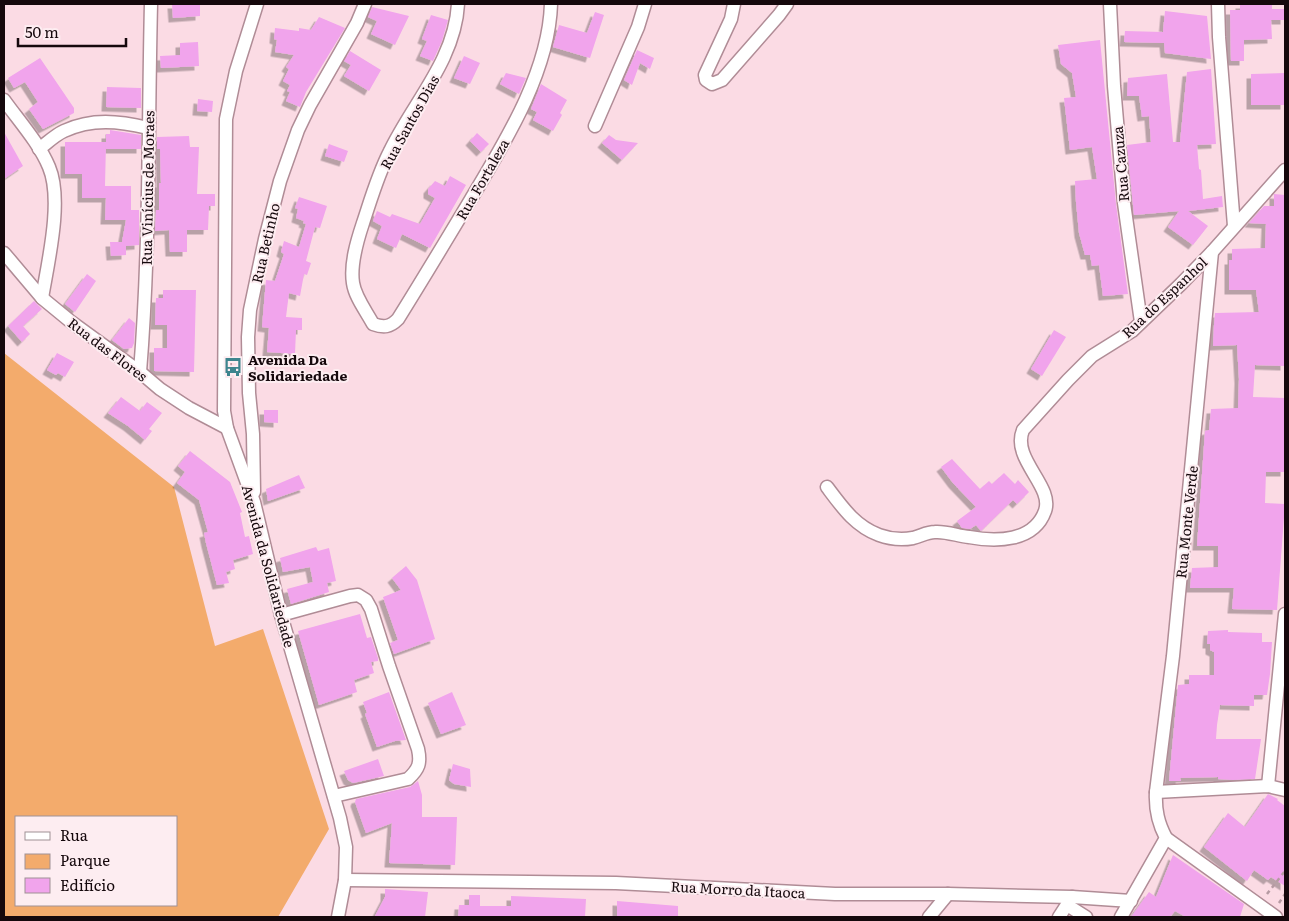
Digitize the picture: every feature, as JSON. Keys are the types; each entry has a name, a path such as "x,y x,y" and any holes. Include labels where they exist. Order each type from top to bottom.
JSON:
{"street":[{"name":"Rua Vinícius de Moraes","path":"140,372 148,234 151,4"},
{"name":"Avenida da Solidariedade","path":"257,4 236,71 226,119 224,410 227,428 254,502 281,615 334,796 346,847 345,880 338,917"},
{"name":"Rua Betinho","path":"254,502 253,434 249,393 249,328 250,310 265,239 280,181 298,130 310,104 357,23 364,4"},
{"name":"Rua Santos Dias","path":"373,324 353,283 353,266 359,235 389,152 444,59 454,29 458,4"},
{"name":"Rua Fortaleza","path":"373,324 382,327 392,325 398,319 493,161 526,97 537,68 546,38 551,4"},
{"path":"595,126 638,27 645,4"},
{"path":"734,4 730,19 705,74 706,80 712,84 722,80 787,4"},
{"name":"Rua Cazuza","path":"1110,4 1114,86 1124,203 1141,322"},
{"path":"1218,4 1234,226"},
{"path":"4,100 39,149 50,168 56,198 42,298"},
{"path":"39,149 63,131 84,124 108,121 123,122 148,128"},
{"name":"Rua do Espanhol","path":"826,487 849,516 871,531 894,539 912,538 936,532 994,540 1016,537 1031,531 1040,522 1045,511 1046,499 1022,452 1020,436 1023,430 1092,356 1126,336 1212,252 1285,170"},
{"name":"Rua Monte Verde","path":"1166,838 1159,825 1155,809 1156,792 1173,656 1212,252"},
{"name":"Rua das Flores","path":"4,253 42,298 70,321 140,372 160,389 189,408 227,428"},
{"path":"281,615 350,596 358,595 366,600 376,623 418,749 419,766 408,779 334,796"},
{"path":"1268,786 1285,614"},
{"path":"1156,792 1268,786 1284,790"},
{"path":"1121,917 1166,838 1276,917"},
{"name":"Rua Morro da Itaoca","path":"345,880 616,883 836,894 948,894 1069,901 1131,901"},
{"path":"929,917 948,894"},
{"path":"1059,917 1069,901 1086,917"}],"path":[{"path":"1258,904 1285,871"}],"green space":[{"path":"4,353 174,487 215,646 263,629 329,829 278,917 4,917"}],"building":[{"path":"172,4 200,4 200,16 173,18"},
{"path":"1240,4 1272,4 1272,9 1285,9 1285,20 1271,20 1272,39 1244,40 1244,61 1231,61 1230,10 1240,10"},
{"path":"372,7 409,16 395,45 371,34 377,21 368,17"},
{"path":"1165,11 1207,16 1211,59 1165,53 1164,43 1124,42 1125,31 1163,32"},
{"path":"595,12 604,15 590,58 553,47 559,25 587,33"},
{"path":"431,15 448,20 442,41 433,61 420,56 427,41 422,39"},
{"path":"319,17 345,28 306,92 300,107 286,101 290,92 287,91 290,85 283,81 289,69 286,67 294,55 275,52 277,40 274,39 275,28 299,31 299,28 311,30"},
{"path":"1100,40 1116,204 1128,294 1103,296 1099,265 1092,266 1090,255 1085,255 1079,233 1076,202 1075,181 1097,179 1092,147 1070,150 1064,98 1076,97 1072,73 1061,64 1058,45"},
{"path":"198,42 199,66 161,68 160,56 180,55 180,43"},
{"path":"637,50 654,58 650,69 640,63 632,85 624,80"},
{"path":"350,51 381,70 369,91 344,76 351,65 344,61"},
{"path":"464,56 480,63 470,84 454,78"},
{"path":"40,58 74,108 74,113 43,129 29,109 38,102 25,82 14,88 8,78"},
{"path":"1211,69 1216,144 1197,145 1199,169 1201,170 1203,199 1222,196 1223,207 1188,211 1208,226 1193,245 1168,227 1179,211 1134,215 1127,145 1151,142 1149,116 1142,117 1139,96 1127,96 1128,78 1167,74 1173,142 1180,142 1187,72"},
{"path":"506,73 526,78 519,94 500,84"},
{"path":"1285,73 1285,105 1251,105 1251,74"},
{"path":"541,84 567,100 560,113 562,115 553,131 533,120 537,112 531,109"},
{"path":"107,87 141,88 141,108 106,107"},
{"path":"198,99 213,101 212,112 197,111"},
{"path":"110,130 141,135 141,149 106,149 106,143 105,186 131,186 131,210 139,210 139,245 126,246 126,255 111,256 110,242 122,242 126,220 105,220 106,198 82,198 82,174 65,174 65,142 106,142 106,134 110,134"},
{"path":"4,132 23,166 4,179"},
{"path":"477,133 489,144 481,152 470,141"},
{"path":"609,135 616,140 638,143 622,160 602,143"},
{"path":"189,136 190,147 199,147 197,194 215,194 215,206 209,206 208,230 187,230 187,252 170,252 169,230 155,231 156,210 159,210 159,183 161,183 160,149 157,149 157,137"},
{"path":"329,144 348,151 344,162 325,156"},
{"path":"450,176 466,185 430,248 402,234 396,248 377,239 382,226 373,221 377,211 390,217 392,214 420,224 435,198 428,194 428,189 435,181 445,186"},
{"path":"1274,194 1285,195 1285,366 1255,365 1253,397 1285,398 1285,472 1266,472 1265,503 1285,504 1277,610 1232,609 1234,588 1190,588 1192,568 1218,567 1218,546 1197,546 1205,431 1209,430 1211,409 1238,408 1237,345 1213,346 1215,313 1259,312 1256,290 1229,290 1229,260 1232,260 1232,249 1265,248 1266,224 1249,223 1264,206 1274,206"},
{"path":"299,197 327,206 320,228 315,227 306,261 311,263 307,275 304,274 300,296 289,293 286,317 302,318 302,330 296,330 295,354 267,352 269,328 262,327 266,280 275,281 284,254 281,252 284,241 299,247 306,224 303,223 304,221 296,218 298,209 295,208"},
{"path":"87,274 96,281 75,312 65,304"},
{"path":"163,290 196,290 194,372 154,371 154,348 167,348 167,325 155,325 156,298 163,298"},
{"path":"34,301 42,309 23,326 30,334 22,342 8,326"},
{"path":"129,318 135,323 134,343 132,348 124,349 112,340"},
{"path":"1054,330 1066,337 1042,376 1031,369"},
{"path":"57,353 74,362 65,377 47,370"},
{"path":"121,397 140,411 147,402 162,413 149,429 152,431 145,440 108,413"},
{"path":"264,410 278,410 278,423 264,422"},
{"path":"190,451 230,482 242,512 240,513 245,537 249,536 253,554 233,560 235,569 226,572 229,583 217,585 204,533 208,532 199,500 177,483 185,472 178,466"},
{"path":"952,459 980,489 989,481 992,484 1004,473 1015,484 1018,480 1029,492 1017,504 1013,500 981,531 976,525 970,529 962,528 957,521 976,507 953,483 941,467"},
{"path":"299,475 305,488 268,501 266,489"},
{"path":"316,547 318,551 329,548 336,581 327,583 329,592 291,604 287,589 313,582 310,567 283,572 280,558"},
{"path":"406,566 417,580 435,639 394,654 390,643 398,640 383,597 401,590 392,578"},
{"path":"360,614 367,638 371,637 378,658 378,661 371,662 374,673 354,680 357,692 319,705 298,631"},
{"path":"1228,630 1228,632 1262,633 1262,642 1272,642 1267,695 1254,695 1254,706 1220,705 1217,725 1216,739 1261,739 1255,779 1233,780 1218,779 1218,777 1180,778 1181,781 1169,781 1178,685 1189,684 1189,675 1214,675 1214,652 1210,650 1210,644 1207,644 1208,631"},
{"path":"389,692 406,740 395,741 377,747 365,714 367,713 363,702"},
{"path":"452,692 466,725 441,734 428,703"},
{"path":"378,759 384,776 353,783 348,780 344,771"},
{"path":"453,764 470,769 471,787 454,784 449,780"},
{"path":"418,781 422,795 422,817 457,817 455,865 389,863 392,823 366,833 355,802 356,799 410,787"},
{"path":"1268,794 1278,799 1285,806 1285,886 1271,877 1268,880 1254,870 1247,881 1204,847 1228,813 1245,827"},
{"path":"1173,855 1244,904 1240,917 1186,917 1175,911 1170,917 1131,917 1149,892 1156,897"},
{"path":"385,889 428,892 425,917 375,916 385,897"},
{"path":"469,895 480,895 480,906 511,906 511,896 586,899 585,917 458,917 459,905 469,905"},
{"path":"617,901 678,906 678,917 617,917"}],"place":[{"name":"Avenida Da Solidariedade","path":"233,367"}]}
